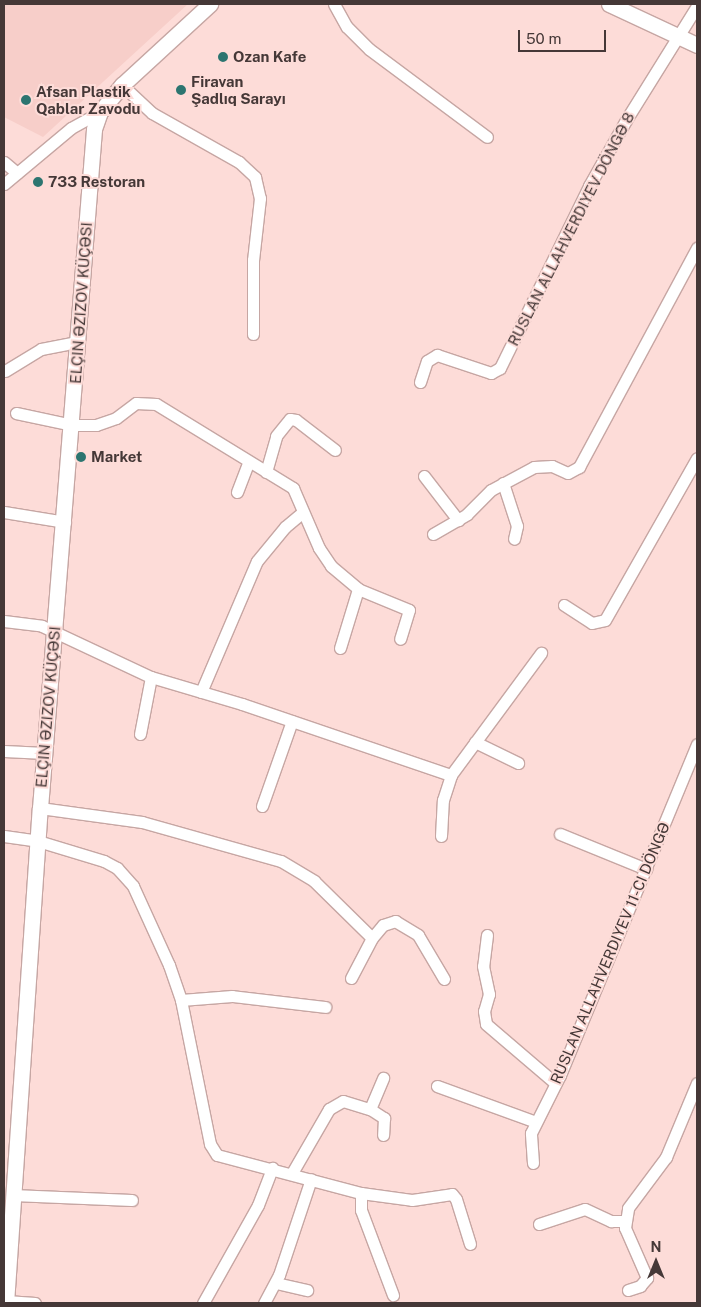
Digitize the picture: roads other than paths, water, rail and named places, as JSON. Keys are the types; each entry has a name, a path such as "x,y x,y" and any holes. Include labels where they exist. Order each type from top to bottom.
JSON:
{"street":[{"path":"4,184 71,128 100,112 122,85 210,4"},
{"path":"334,4 347,27 369,50 487,137"},
{"path":"610,4 697,45"},
{"name":"RUSLAN ALLAHVERDIYEV DÖNGƏ 8","path":"420,382 427,361 437,356 490,373 500,368 589,186 677,35 697,6"},
{"path":"122,85 152,113 239,162 255,177 260,198 253,260 253,334"},
{"name":"ELÇIN ƏZIZOV KÜÇƏSI","path":"6,1302 10,1185 65,522 94,129 100,112"},
{"path":"4,162 17,173"},
{"path":"433,534 458,520 481,498 503,483 541,465 568,473 579,467 697,248"},
{"path":"5,371 40,349 78,342"},
{"path":"16,413 72,425 106,423 136,403 148,402 293,488 324,558 358,589 409,610 400,639"},
{"path":"266,472 276,436 290,418 296,420 335,450"},
{"path":"564,605 592,623 605,620 697,458"},
{"path":"237,492 248,463"},
{"path":"424,476 458,520"},
{"path":"503,483 517,526 514,539"},
{"path":"4,512 65,522"},
{"path":"201,692 257,561 285,527 303,512"},
{"path":"340,648 358,589"},
{"path":"4,621 30,623 55,631 151,677 292,721 451,776"},
{"path":"441,836 443,800 451,776 541,653"},
{"path":"140,734 151,677"},
{"path":"262,806 292,721"},
{"path":"476,742 518,763"},
{"name":"RUSLAN ALLAHVERDIYEV 11-CI DÖNGƏ","path":"532,1163 530,1142 536,1122 555,1083 697,744"},
{"path":"4,751 45,753"},
{"path":"40,808 142,822 281,861 314,882 372,938"},
{"path":"560,834 646,869"},
{"path":"4,836 38,841 104,861 125,876 137,892 181,1000 213,1151 224,1158 292,1173 361,1193 412,1200 452,1194 456,1199 470,1244"},
{"path":"351,978 372,938 390,921 403,924 424,943 444,979"},
{"path":"486,934 483,966 489,994 484,1011 486,1024 555,1083"},
{"path":"181,1000 232,996 325,1007"},
{"path":"370,1109 383,1078"},
{"path":"628,1290 640,1286 647,1278 629,1239 625,1221 633,1198 666,1157 697,1083"},
{"path":"437,1086 536,1122"},
{"path":"292,1173 336,1103 343,1102 370,1109 384,1118 383,1135"},
{"path":"203,1303 258,1204 272,1168"},
{"path":"264,1303 276,1283 311,1179"},
{"path":"10,1185 132,1200"},
{"path":"361,1193 361,1210 393,1295"},
{"path":"539,1224 584,1209 611,1221 625,1221"},
{"path":"276,1283 307,1290"},
{"path":"6,1302 35,1303"}],"place":[{"name":"Ozan Kafe","path":"223,57"},
{"name":"Firavan Şadlıq Sarayı","path":"181,90"},
{"name":"Afsan Plastik Qablar Zavodu","path":"26,100"},
{"name":"733 Restoran","path":"38,182"},
{"name":"Market","path":"81,457"}]}
